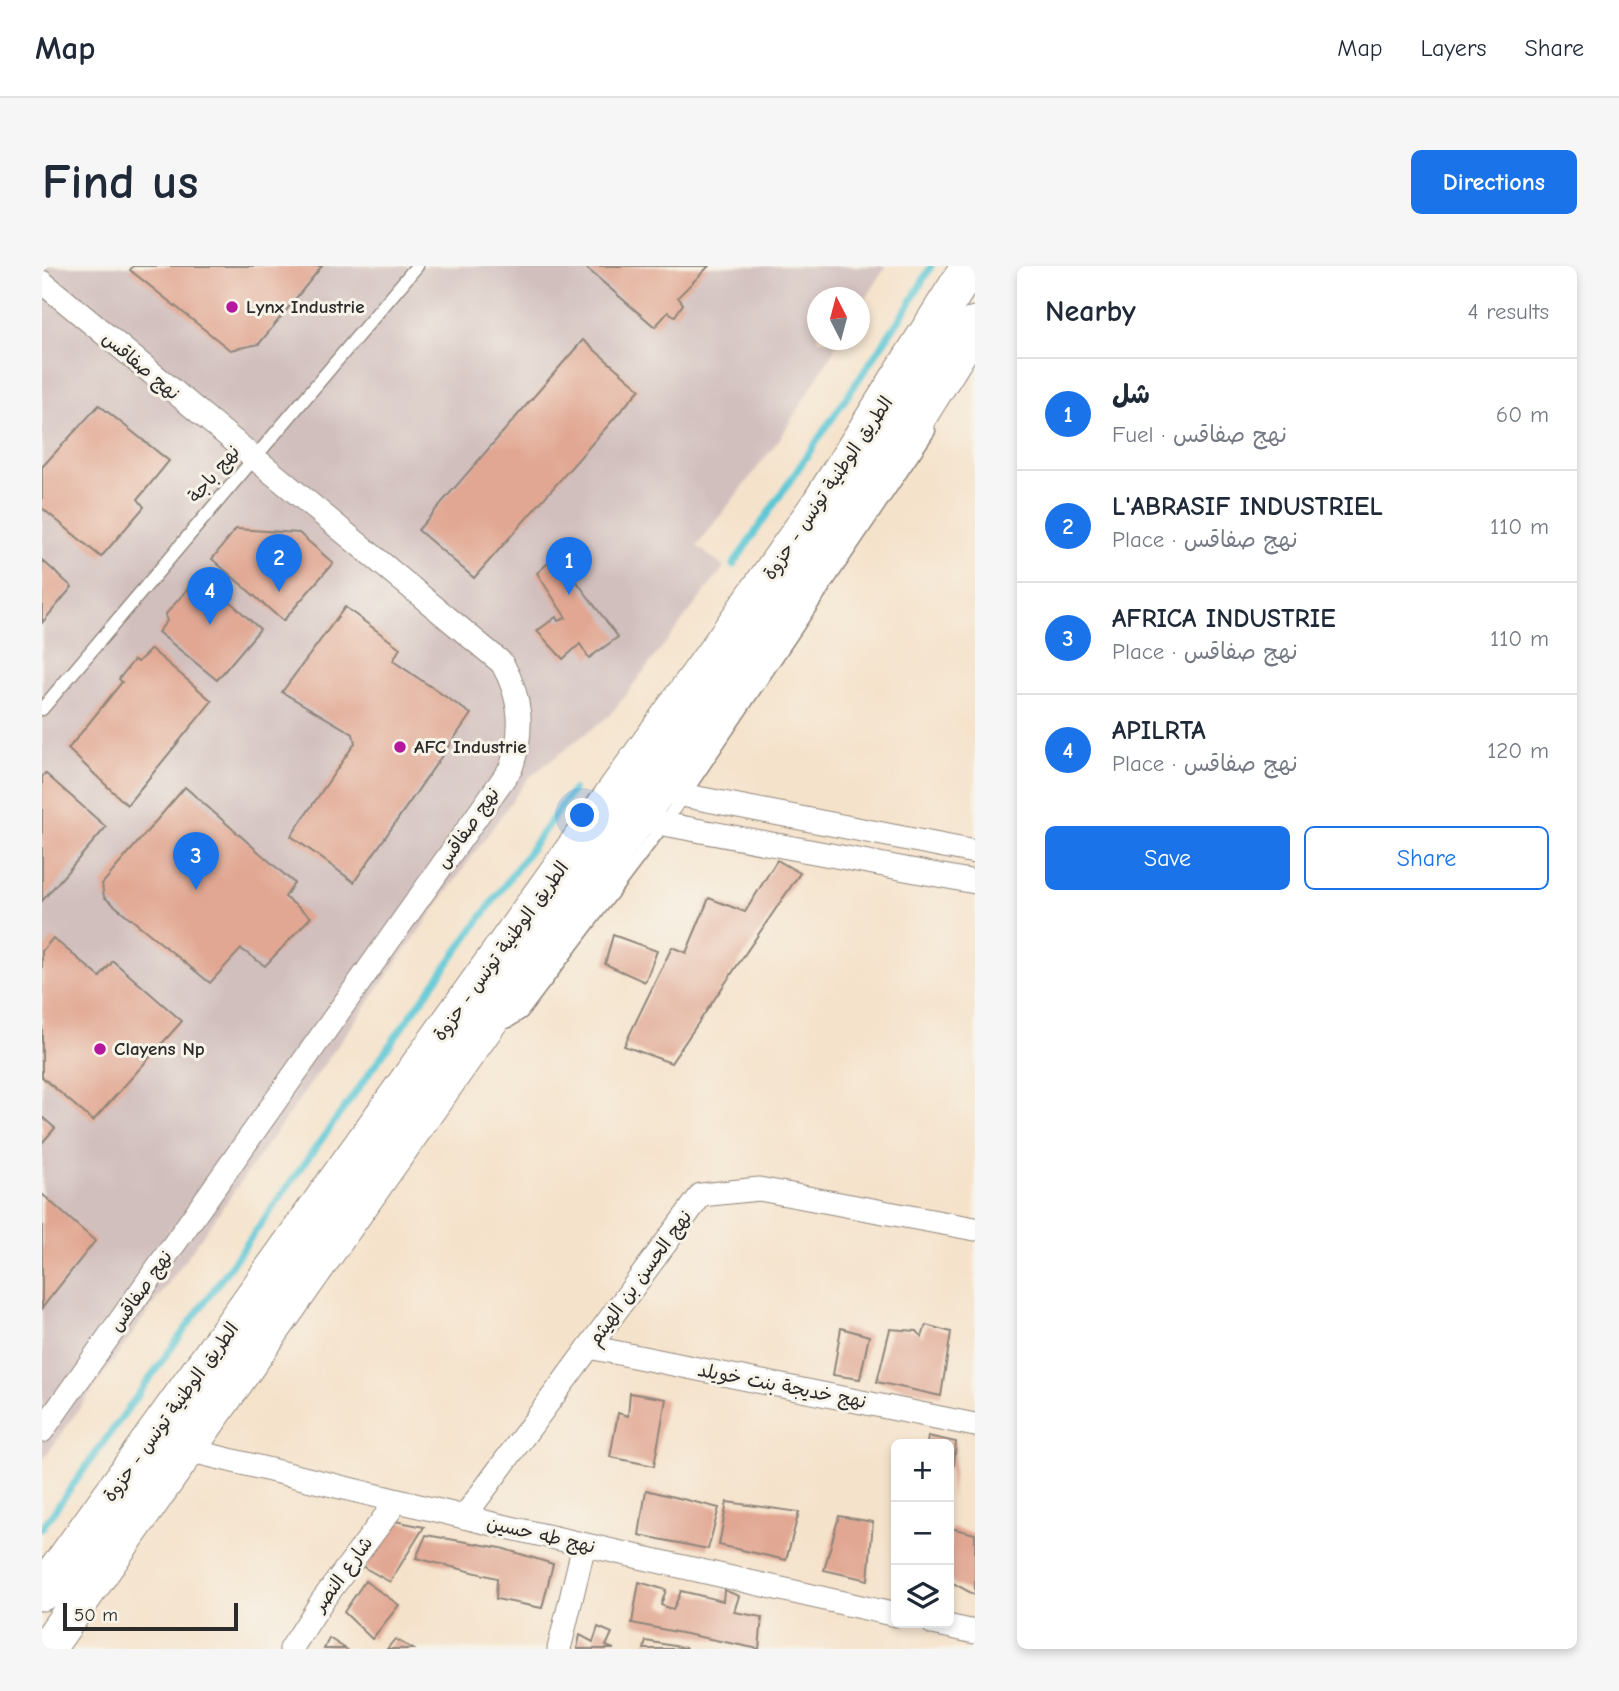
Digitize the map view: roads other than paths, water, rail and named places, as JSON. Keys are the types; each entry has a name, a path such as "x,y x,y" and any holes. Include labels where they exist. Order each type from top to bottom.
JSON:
{"main road":[{"name":"الطريق الوطنية تونس - حزوة","path":"42,1592 793,542 896,387 970,266"},
{"name":"الطريق الوطنية تونس - حزوة","path":"46,1649 486,1025 660,807 911,427 975,325"}],"street":[{"name":"نهج صفاقس","path":"42,282 252,460 502,663 517,698 521,719 519,745 511,768 42,1431"},
{"path":"660,807 975,852"},
{"path":"660,807 975,882"},
{"name":"نهج الحسن بن الهيثم","path":"464,1517 701,1195 759,1189 975,1229"},
{"name":"نهج خديجة بنت خويلد","path":"589,1347 975,1425"},
{"name":"نهج طه حسين","path":"188,1450 584,1545 891,1614"},
{"name":"شارع النصر","path":"291,1649 322,1601 397,1501"},
{"path":"559,1649 584,1545"},
{"path":"954,1628 975,1632"}],"lane":[{"name":"نهج باجة","path":"42,709 418,266"},
{"path":"660,807 934,424"}],"waterway":[{"path":"733,565 909,305 931,266"},
{"path":"42,1528 573,790"}],"place":[{"name":"Lynx Industrie","path":"232,307"},
{"name":"L'ABRASIF INDUSTRIEL","path":"279,592"},
{"name":"شل","path":"569,595"},
{"name":"APILRTA","path":"210,625"},
{"name":"AFC Industrie","path":"400,747"},
{"name":"AFRICA INDUSTRIE","path":"196,890"},
{"name":"Clayens Np","path":"100,1049"}]}
